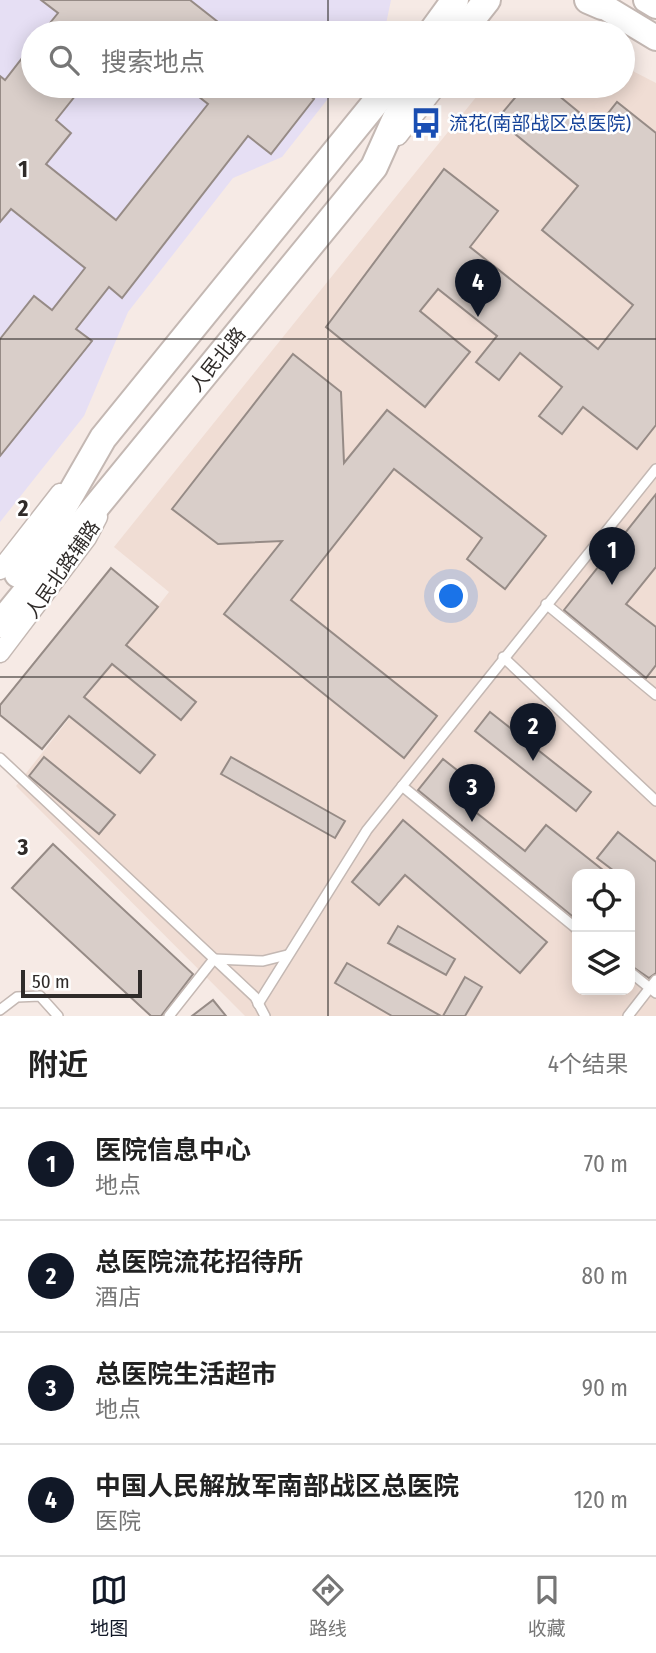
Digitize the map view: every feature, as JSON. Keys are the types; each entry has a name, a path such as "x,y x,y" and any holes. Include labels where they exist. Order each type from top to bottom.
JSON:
{"main road":[{"path":"452,21 455,0"},
{"path":"457,21 490,0"},
{"name":"人民北路","path":"0,597 41,544 103,438 379,98"},
{"name":"人民北路","path":"0,624 374,167 396,118 410,98"}],"street":[{"path":"646,0 656,6"},
{"path":"594,2 627,21"},
{"path":"635,26 656,38"},
{"path":"374,167 428,98"},
{"path":"0,570 103,438"},
{"name":"人民北路辅路","path":"0,653 87,538 118,480"}],"lane":[{"path":"258,1004 367,830 656,469"},
{"path":"546,604 656,695"},
{"path":"503,657 656,800"},
{"path":"0,758 214,959 258,1004 265,1016"},
{"path":"402,786 572,925"},
{"path":"214,959 262,961 287,955"},
{"path":"169,1016 214,959"},
{"path":"628,1016 654,987 635,975"},
{"path":"0,1010 17,997 40,996 58,1016"}],"shaded area":[{"path":"0,0 391,0 387,21 21,21 21,98 329,98 282,157 233,178 128,312 84,416 0,522"},
{"path":"635,72 656,83 656,1016 245,1016 16,786 169,592 114,547 475,98 635,98"}],"building":[{"path":"41,0 190,0 217,21 52,21 58,13"},
{"path":"21,59 21,98 73,98 56,120 71,133 46,164 116,220 208,104 200,98 314,99 271,154 248,136 122,298 109,287 76,329 92,341 0,456 0,339 34,296 52,310 85,268 11,209 0,222 0,76 5,80"},
{"path":"515,98 562,98 597,127 617,102 656,133 656,425 637,449 583,407 562,434 539,416 562,387 520,353 499,380 476,362 497,336 438,289 420,311 470,352 425,407 326,327 444,169 498,211 470,247 598,349 633,305 542,230 578,186 497,119"},
{"path":"293,354 341,392 344,463 387,410 546,536 505,589 467,559 482,538 394,469 291,600 437,716 404,758 224,614 282,541 218,544 172,509"},
{"path":"656,494 656,567 626,604 656,627 656,665 646,678 564,610"},
{"path":"111,568 158,607 126,645 196,702 181,720 112,664 84,697 155,755 140,773 69,716 42,749 0,715 0,705"},
{"path":"490,712 591,792 576,811 475,731"},
{"path":"44,757 115,815 99,834 29,776"},
{"path":"231,757 345,821 335,838 221,774"},
{"path":"443,759 467,778 454,795 525,851 546,825 602,869 572,869 572,916 418,790"},
{"path":"403,820 547,942 520,973 405,875 379,905 352,882"},
{"path":"618,832 656,862 656,973 649,978 635,968 635,869 611,869 597,858"},
{"path":"53,844 193,974 161,1016 151,1016 12,888"},
{"path":"398,926 455,959 446,975 388,943"},
{"path":"347,963 441,1016 392,1016 335,983"},
{"path":"465,977 482,987 465,1016 443,1016"},
{"path":"213,1000 226,1016 192,1016"}],"place":[{"name":"流花(南部战区总医院)","path":"426,123"},
{"name":"中国人民解放军南部战区总医院","path":"478,317"},
{"name":"医院信息中心","path":"612,585"},
{"name":"总医院流花招待所","path":"533,761"},
{"name":"总医院生活超市","path":"472,822"}]}
